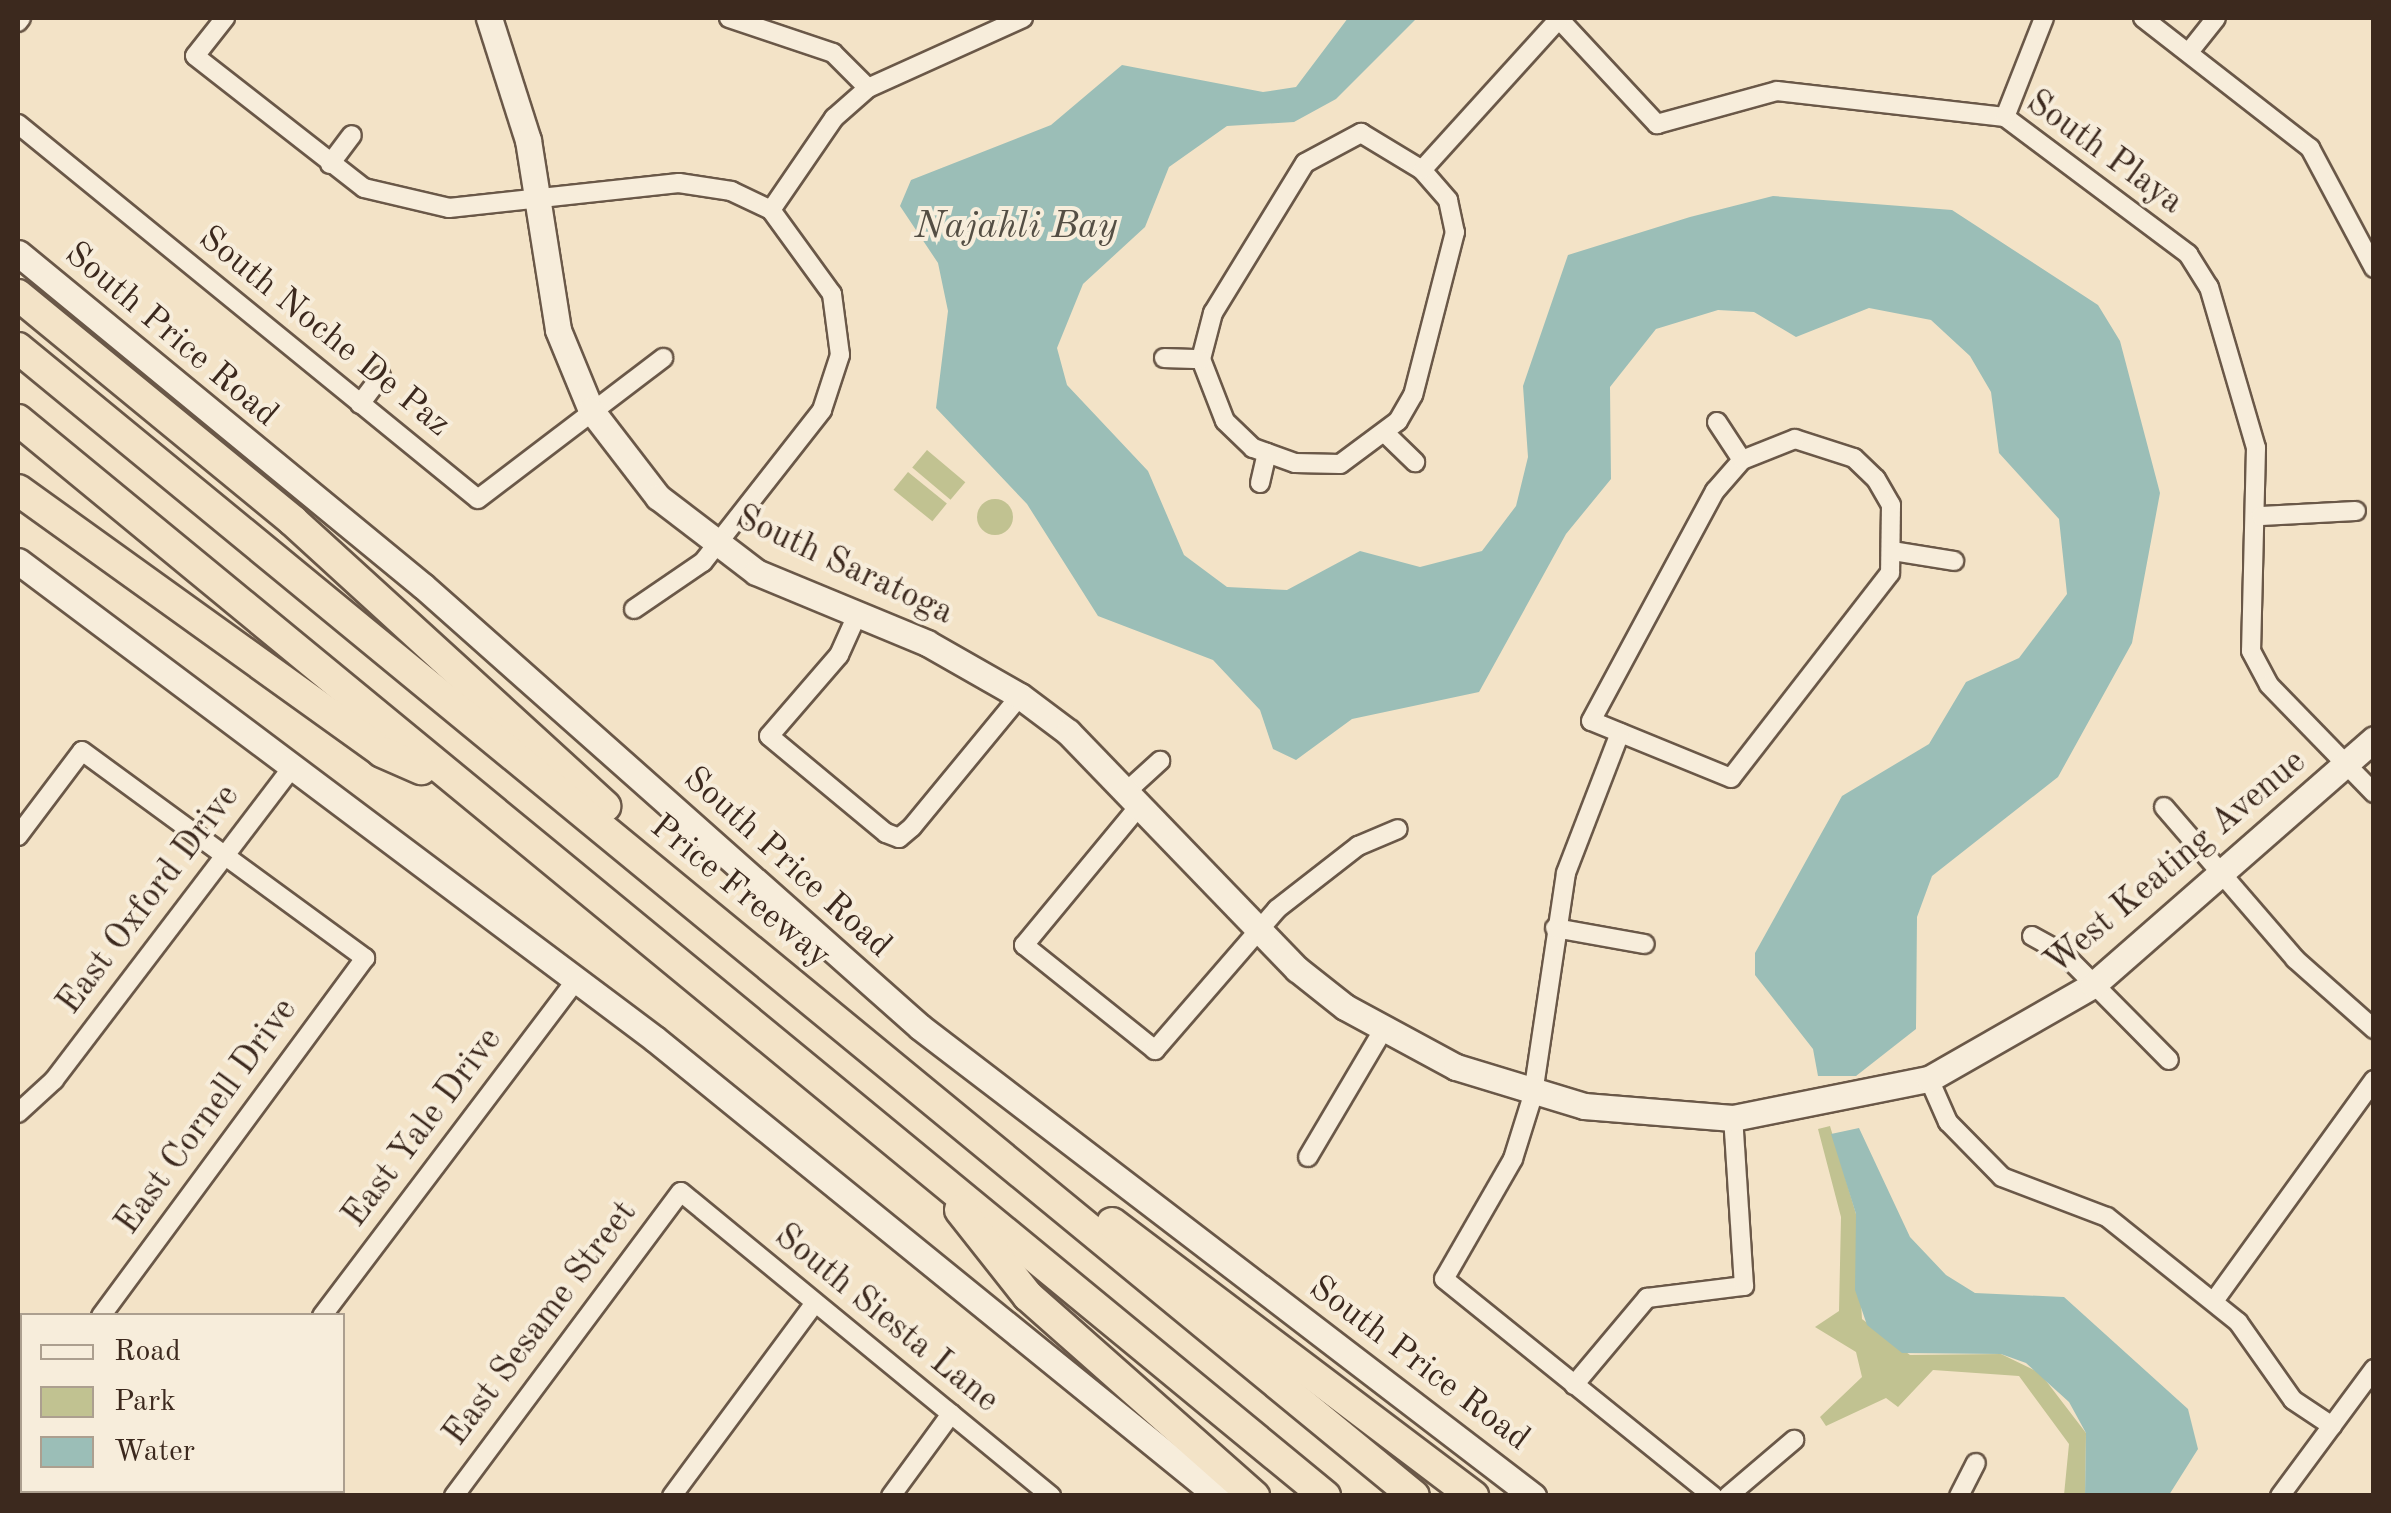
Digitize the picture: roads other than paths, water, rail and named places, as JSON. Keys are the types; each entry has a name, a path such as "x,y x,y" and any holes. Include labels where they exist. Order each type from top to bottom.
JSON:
{"highway":[{"path":"18,295 307,534 655,849 714,920"},
{"name":"Price Freeway","path":"18,348 1414,1496"},
{"path":"18,420 451,782 1326,1496"},
{"path":"18,490 382,752 451,782"},
{"path":"977,1136 1110,1220 1473,1496"},
{"path":"944,1187 1028,1296 1254,1496"}],"main road":[{"name":"South Saratoga","path":"489,18 512,70 558,330 591,410 658,497 715,548 1020,696 1134,798 1258,930 1383,1030 1532,1095 1733,1118"},
{"name":"South Price Road","path":"18,254 436,597 947,1049 1533,1496"},
{"path":"18,560 576,980 1218,1496"},
{"name":"West Keating Avenue","path":"1733,1118 1929,1080 2093,984 2224,877 2374,739"}],"street":[{"path":"226,18 195,56 330,164 405,202 536,200 679,183 731,191 771,210 832,294 840,355 822,410 715,548 634,609"},
{"path":"730,18 833,53 868,88"},
{"path":"771,210 834,118 868,88 1023,18"},
{"path":"1422,170 1560,18"},
{"name":"South Playa","path":"1560,18 1657,124 1777,91 2005,117 2198,271 2256,448 2261,516 2244,651 2269,685 2374,793"},
{"path":"2005,117 2044,18"},
{"path":"2143,18 2310,148 2374,268"},
{"path":"2188,52 2216,18"},
{"name":"South Noche De Paz","path":"18,124 478,499 591,410"},
{"path":"1361,133 1422,170 1448,200 1454,232 1413,395 1385,432 1340,464 1260,450 1208,394 1201,359 1213,313 1305,163 1361,133"},
{"path":"330,164 352,135"},
{"path":"591,410 663,358"},
{"path":"1164,358 1201,359"},
{"path":"360,404 381,376"},
{"path":"1717,422 1742,460"},
{"path":"1385,432 1415,462"},
{"path":"1796,439 1854,458 1891,505 1893,551 1890,573 1731,778 1591,721 1715,491 1742,460 1796,439"},
{"path":"1260,450 1260,483"},
{"path":"2261,516 2356,511"},
{"path":"1893,551 1954,561"},
{"path":"857,615 840,654 769,736 899,838 1020,696"},
{"path":"1620,733 1555,928 1532,1095 1513,1160 1444,1279 1713,1496"},
{"path":"18,836 82,751 224,852"},
{"path":"1160,761 1024,945 1155,1050 1258,930 1358,846 1398,829"},
{"name":"East Oxford Drive","path":"18,1113 54,1080 291,768"},
{"path":"2164,807 2295,959 2374,1030"},
{"name":"East Cornell Drive","path":"105,1313 364,958 224,852"},
{"path":"1555,928 1645,944"},
{"path":"2032,936 2093,984 2169,1060"},
{"name":"East Yale Drive","path":"324,1313 576,980"},
{"path":"1308,1157 1383,1030"},
{"path":"1929,1080 1948,1122 2002,1177 2107,1217 2214,1301 2260,1347 2293,1400 2332,1426"},
{"path":"2214,1301 2374,1080"},
{"path":"1574,1385 1648,1298 1744,1286 1733,1118"},
{"name":"South Siesta Lane","path":"681,1192 1051,1496"},
{"name":"East Sesame Street","path":"454,1496 681,1192"},
{"path":"672,1496 815,1303"},
{"path":"2280,1496 2374,1369"},
{"path":"891,1496 951,1414"},
{"path":"1728,1496 1794,1440"},
{"path":"1959,1496 1976,1463"}],"water":[{"name":"Najahli Bay","path":"1348,18 1417,18 1336,99 1294,122 1227,126 1169,167 1145,227 1083,284 1057,348 1067,385 1148,471 1184,555 1227,587 1287,590 1360,551 1420,567 1482,551 1516,506 1528,457 1523,386 1568,255 1690,217 1773,196 1952,210 2098,305 2120,341 2160,493 2132,643 2058,777 1932,876 1917,917 1916,1029 1856,1076 1818,1076 1813,1049 1755,975 1755,953 1842,796 1929,744 1966,682 2019,658 2067,594 2059,519 1999,453 1991,392 1970,356 1931,320 1869,308 1796,337 1754,312 1718,310 1656,329 1610,387 1611,479 1566,534 1479,692 1352,719 1296,760 1273,749 1260,710 1213,660 1098,616 1027,504 936,408 948,311 938,263 900,206 911,180 1051,125 1122,65 1263,92 1296,87"},
{"path":"1859,1128 1910,1237 1946,1275 1975,1293 2064,1297 2188,1409 2198,1449 2169,1495 2085,1495 2086,1433 2069,1402 2026,1363 2001,1354 1902,1353 1867,1325 1855,1290 1856,1214 1831,1134"}]}
